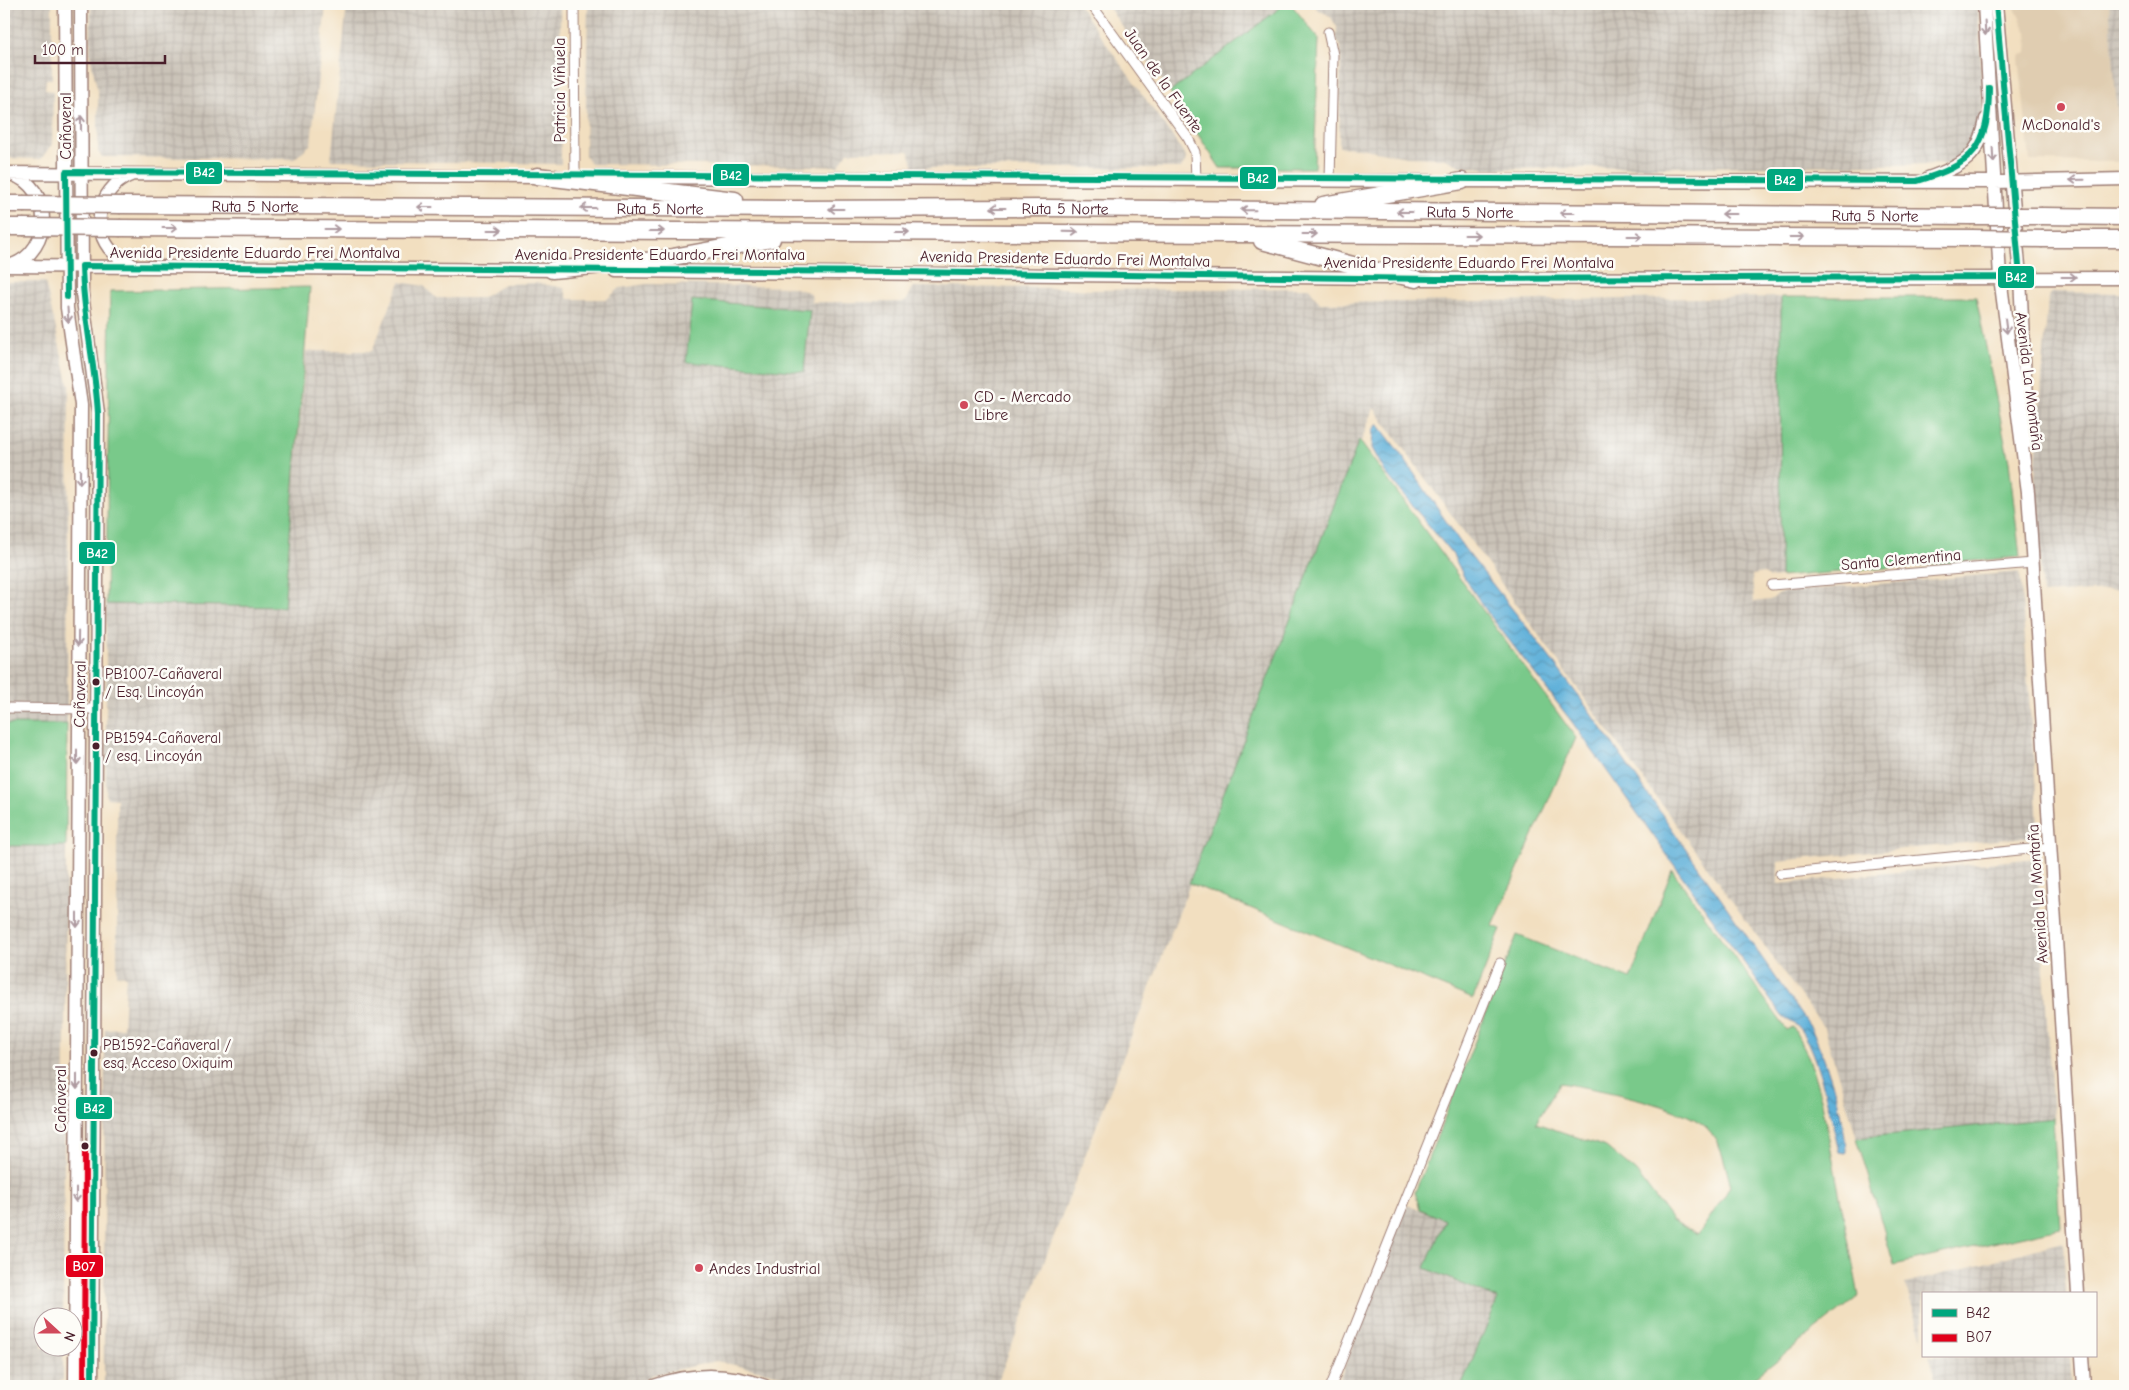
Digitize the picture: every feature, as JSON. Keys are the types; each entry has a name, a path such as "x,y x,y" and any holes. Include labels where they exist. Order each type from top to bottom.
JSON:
{"highway":[{"path":"536,176 794,209"},
{"path":"1297,211 1346,200 1462,181"},
{"name":"Ruta 5 Norte","path":"4,204 794,209 1047,208 2125,216"},
{"name":"Ruta 5 Norte","path":"4,227 818,232 1022,231 1226,234 2125,239"},
{"path":"552,270 656,260 818,232"},
{"path":"1226,234 1272,243 1364,268 1416,279"}],"main road":[{"name":"Cañaveral","path":"65,4 68,319 81,406 75,1386"},
{"name":"Cañaveral","path":"81,4 83,312 96,384 98,413 92,1386"},
{"name":"Avenida La Montaña","path":"1984,4 2000,277 2028,492 2078,1292"},
{"name":"Avenida La Montaña","path":"1996,4 2020,277 2028,402 2028,492"},
{"path":"1917,182 1960,165 1975,151 1984,129 1989,94"},
{"path":"6,173 140,172 574,177 1462,181 1994,182 2125,180"},
{"path":"137,267 120,258 110,249 101,230 100,216 102,202 110,190 126,176 140,172"},
{"path":"6,173 26,181 36,193 42,207 44,222 41,237 33,251 28,256 6,266"},
{"name":"Avenida Presidente Eduardo Frei Montalva","path":"6,266 878,272 1416,279 2125,278"},
{"path":"2082,1358 2084,1386"},
{"path":"654,1386 679,1379 701,1376 735,1378 765,1386"}],"street":[{"name":"Patricia Viñuela","path":"574,4 574,177"},
{"name":"Juan de la Fuente","path":"1091,4 1188,138 1195,152 1196,180"},
{"path":"1328,32 1333,55 1330,180"},
{"name":"Santa Clementina","path":"1772,585 2033,563"},
{"path":"4,708 95,709"},
{"path":"1780,874 2051,847"},
{"path":"1331,1386 1500,963"}],"shaded area":[{"path":"4,4 52,4 52,79 46,79 45,90 53,91 52,144 41,159 4,158"},
{"path":"91,4 326,4 311,144 294,159 102,157 98,152 98,93 90,55"},
{"path":"347,4 560,4 561,164 331,160"},
{"path":"588,4 1078,4 1179,146 1186,157 1185,162 1181,168 914,168 909,151 848,152 838,166 591,164 585,155"},
{"path":"1106,4 1285,4 1170,92"},
{"path":"1314,4 1978,4 1983,112 1973,136 1954,164 1491,169 1461,166 1443,158 1406,157 1360,148 1339,147 1341,46 1336,40 1337,27 1330,16 1317,9"},
{"path":"2013,4 2109,4 2121,162 2030,161 2019,58 2027,53 2028,35"},
{"path":"2109,4 2125,4 2125,162 2121,162"},
{"path":"4,282 45,282 69,386 67,724 4,724"},
{"path":"400,282 424,286 436,298 482,298 504,284 536,283 564,288 568,299 607,299 620,288 647,284 792,287 811,294 812,302 902,302 907,300 913,287 1063,288 1090,290 1309,288 1320,303 1781,297 1780,577 1769,578 1764,573 1752,575 1754,602 1770,600 1783,592 2020,572 2039,836 1778,861 1778,884 2037,858 2053,1118 1857,1138 1824,1028 1374,408 996,1386 797,1386 780,1375 716,1361 652,1375 634,1386 104,1386 105,1029 123,1028 126,976 117,975 117,799 106,798 106,604 284,606 306,351 372,351"},
{"path":"2053,292 2125,293 2125,589 2042,594 2035,477 2048,297"},
{"path":"4,846 66,846 63,1308 32,1308 32,1358 63,1358 63,1380 58,1382 58,1386 4,1386"},
{"path":"1407,1204 1445,1220 1425,1268 1498,1299 1461,1386 1337,1386"},
{"path":"2063,1242 2066,1292 1922,1292 1922,1336 1905,1284"},
{"path":"1929,1358 2070,1358 2072,1386 1938,1386"}],"green space":[{"path":"1285,4 1291,4 1319,39 1314,168 1220,168 1170,92"},
{"path":"310,287 284,607 106,604 110,291"},
{"path":"1781,297 1976,297 2009,462 2020,557 1780,577"},
{"path":"692,300 810,310 804,372 686,362"},
{"path":"1359,440 1576,738 1493,926 1501,929 1473,999 1189,883"},
{"path":"4,724 67,724 66,846 4,846"},
{"path":"1672,870 1787,1030 1793,1027 1809,1058 1821,1098 1859,1296 1744,1386 1461,1386 1498,1299 1425,1268 1445,1220 1420,1209 1415,1192 1517,935 1630,979","holes":["1560,1083 1614,1093 1658,1105 1694,1119 1706,1127 1716,1139 1731,1186 1698,1235 1672,1220 1636,1172 1606,1147 1536,1123"]},
{"path":"2053,1118 2060,1228 1894,1265 1857,1138"}],"water":[{"path":"1378,424 1405,460 1464,548 1533,635 1594,717 1811,1028 1834,1089 1843,1123 1846,1153 1839,1152 1818,1068 1805,1038 1796,1025 1782,1016 1572,722 1488,613 1465,579 1453,555 1385,472 1372,448 1373,430"}],"transit line":[{"name":"B42","path":"92,1386 98,413 84,303 82,266 898,272 1437,279 2020,277 1996,4"},
{"name":"B42","path":"67,297 66,172 1917,181 1952,168 1974,151 1986,125 1989,88"},
{"name":"B07","path":"84,1386 85,1146"}],"place":[{"name":"McDonald's","path":"2061,107"},
{"name":"CD - Mercado Libre","path":"964,405"},
{"name":"PB1007-Cañaveral / Esq. Lincoyán","path":"96,682"},
{"name":"PB1594-Cañaveral / esq. Lincoyán","path":"96,746"},
{"name":"PB1592-Cañaveral / esq. Acceso Oxiquim","path":"94,1053"},
{"name":"Andes Industrial","path":"699,1268"}]}
